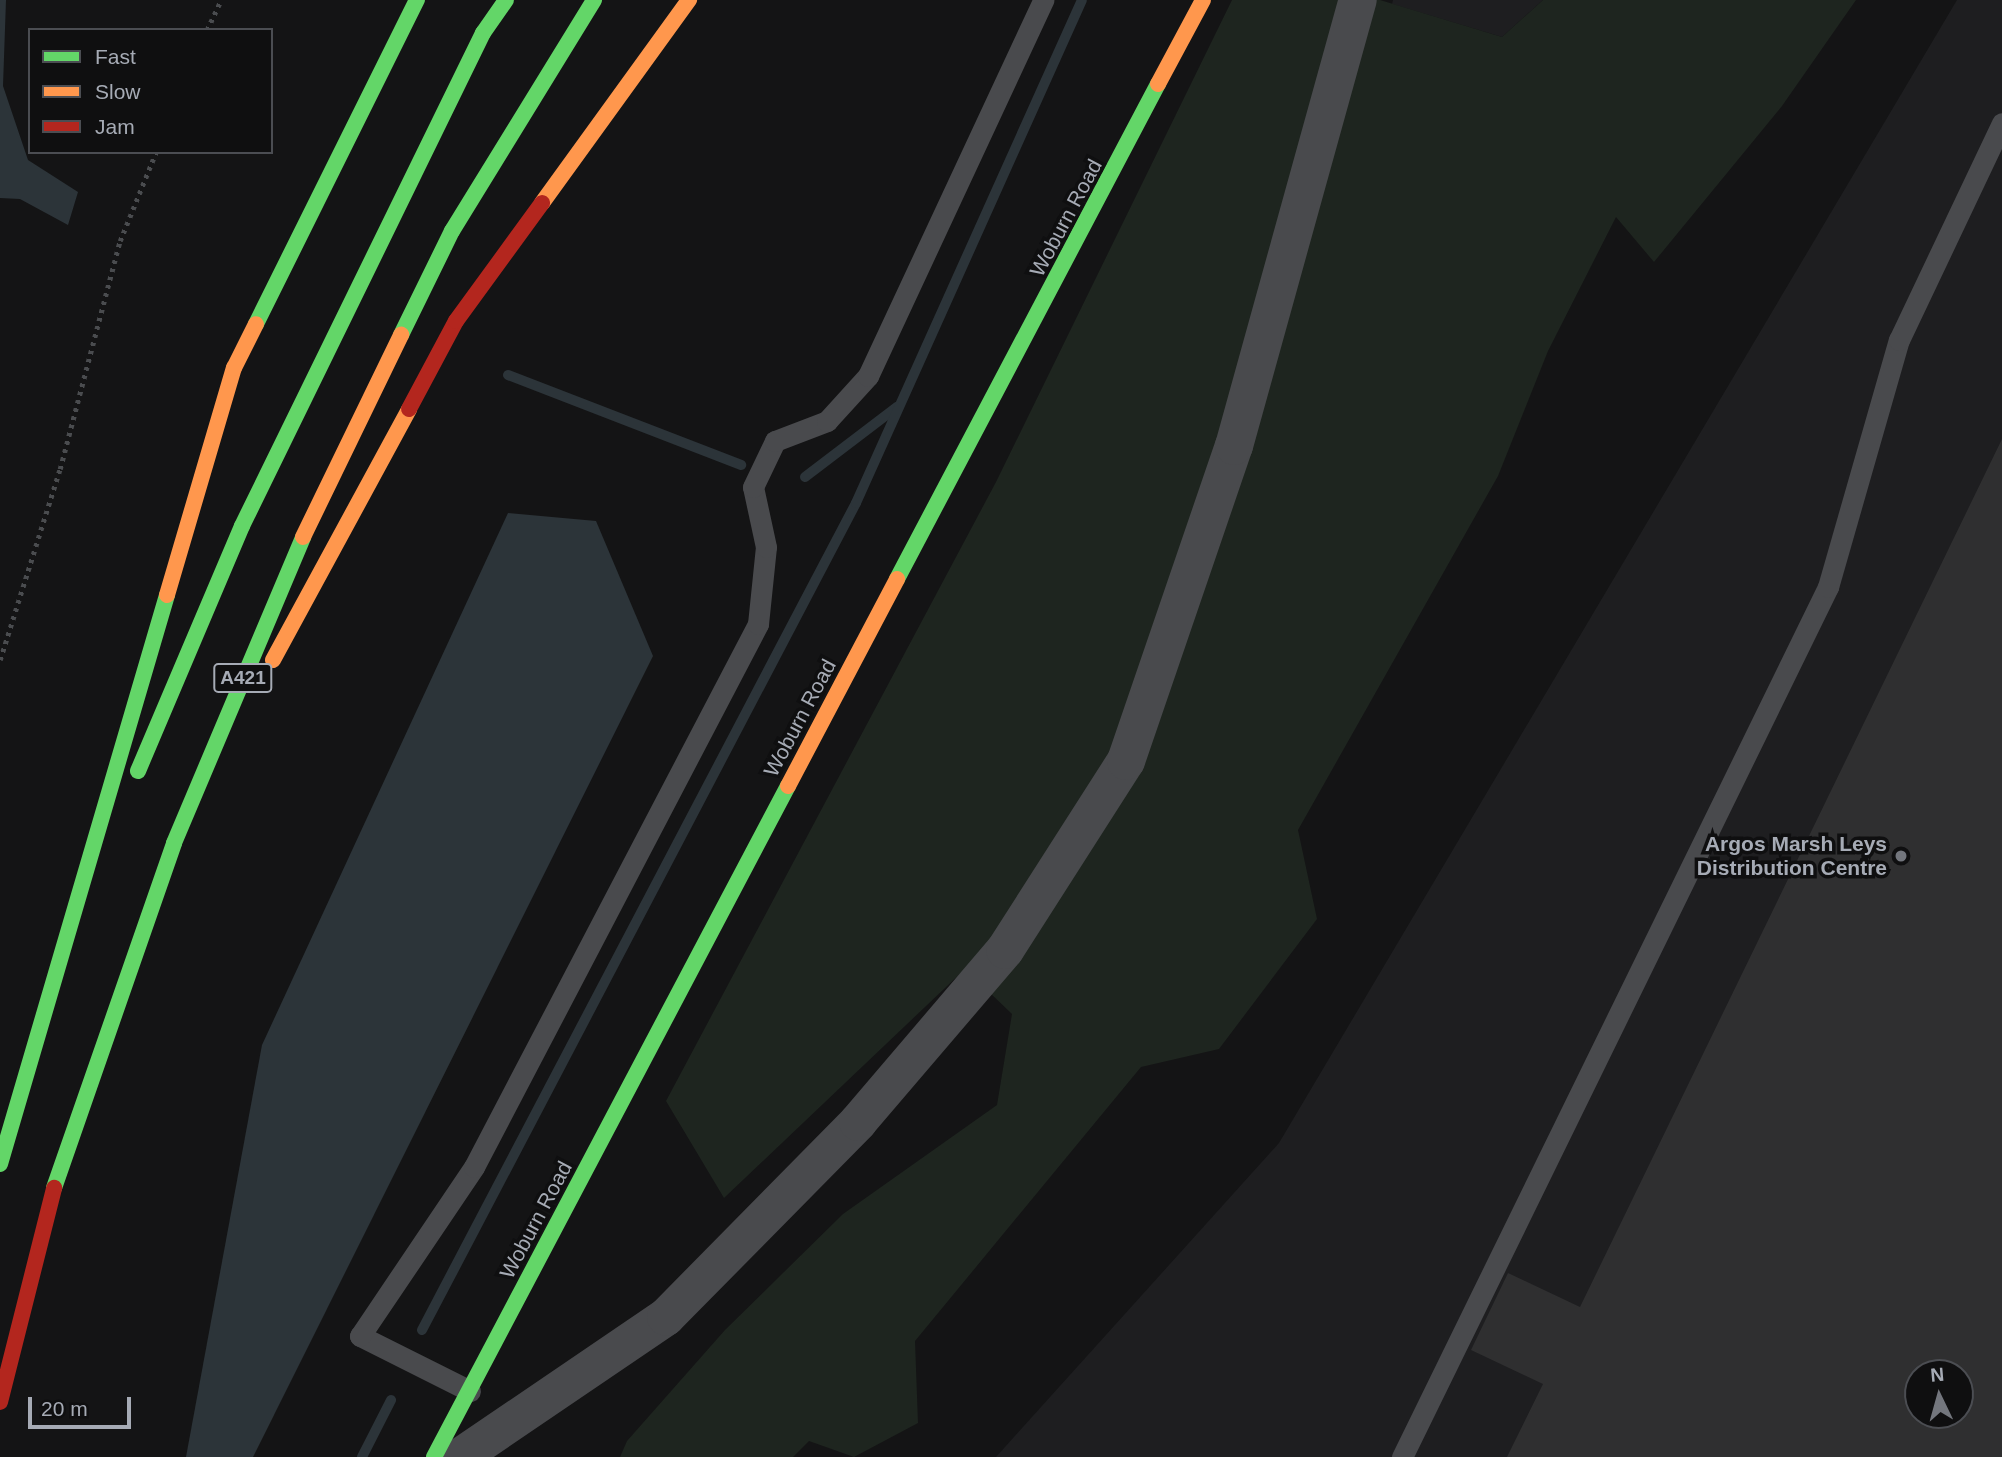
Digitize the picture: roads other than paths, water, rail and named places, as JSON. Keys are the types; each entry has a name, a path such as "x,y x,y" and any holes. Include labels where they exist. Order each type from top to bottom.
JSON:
{"main road":[{"name":"A421","path":"0,1164 234,368 417,0"},
{"name":"A421","path":"30,1065 130,788 242,526 483,33 506,0"},
{"name":"A421","path":"0,1402 55,1186 174,844 284,577 446,243 594,0"},
{"name":"A421","path":"174,844 456,321 689,0"},
{"name":"Woburn Road","path":"434,1457 1203,0"}],"street":[{"path":"460,1457 666,1317 858,1122 1005,950 1126,761 1234,446 1358,0"}],"lane":[{"path":"470,1391 360,1336 474,1167 758,624 766,547 753,487 775,441 827,421 868,376 1043,0"},
{"path":"1402,1457 1828,587 1899,340 2002,123"}],"waterway":[{"path":"422,1330 856,503 1082,0"},
{"path":"508,375 741,465"},
{"path":"805,477 897,407"},
{"path":"362,1457 391,1400"}],"place":[{"name":"Argos Marsh Leys Distribution Centre","path":"1901,856"}]}
